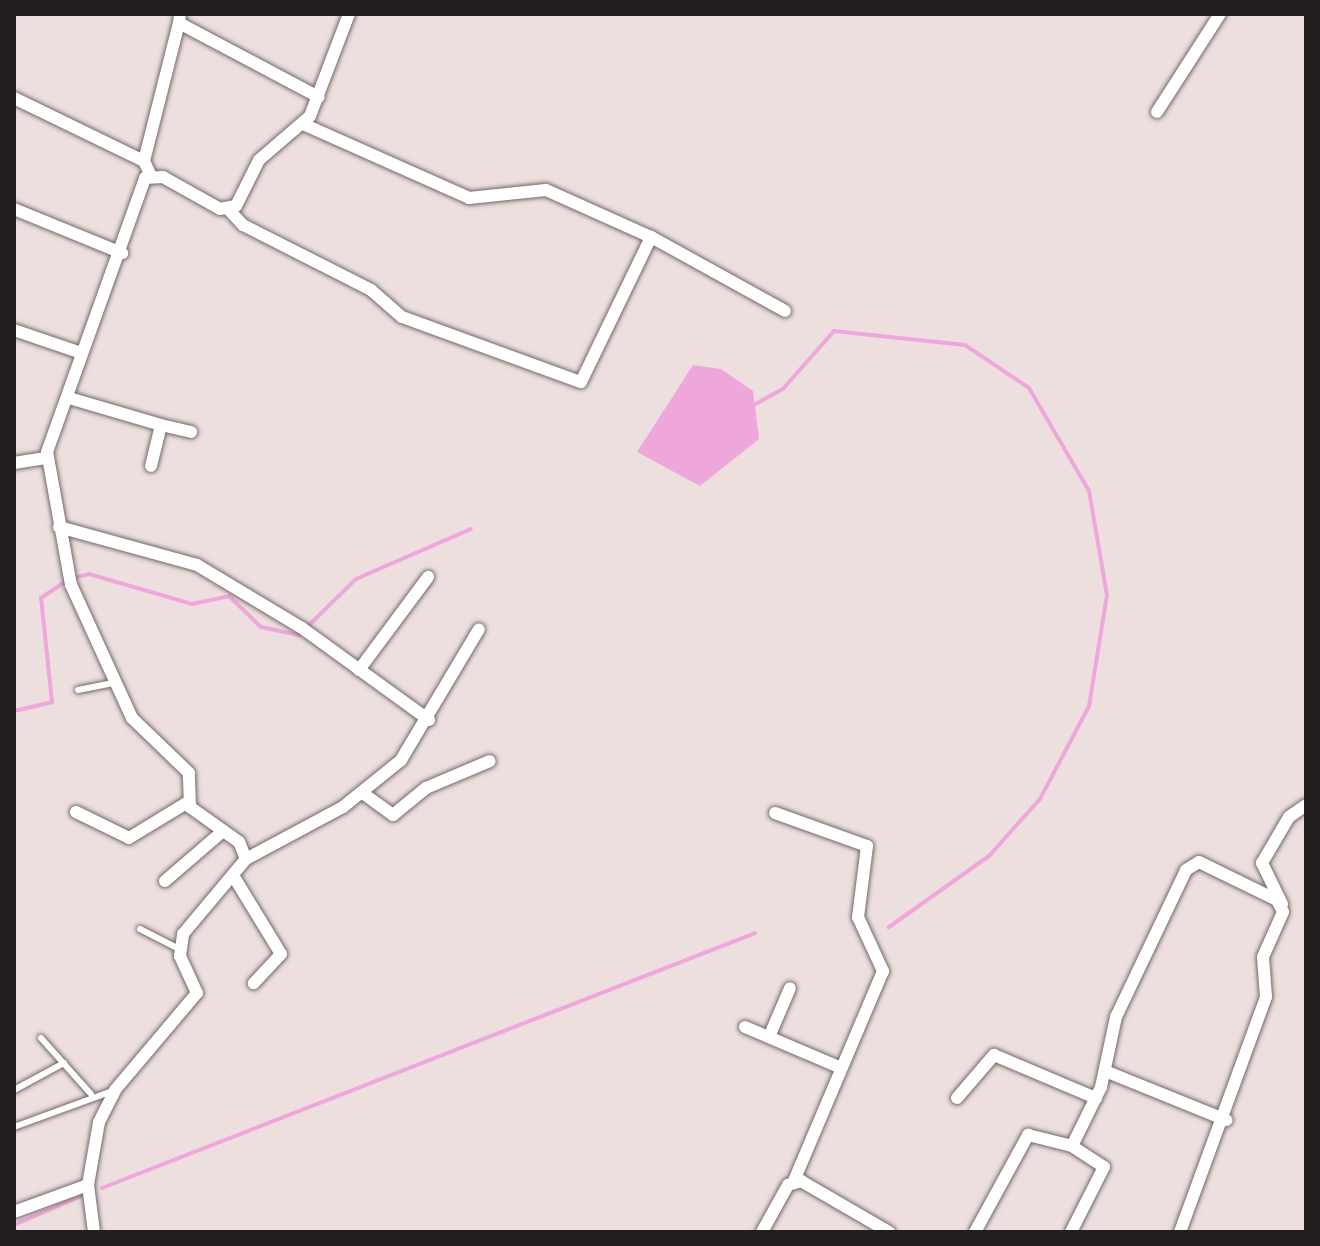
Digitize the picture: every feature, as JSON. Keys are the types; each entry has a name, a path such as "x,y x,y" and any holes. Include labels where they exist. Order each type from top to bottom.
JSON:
{"street":[{"path":"229,210 259,160 303,124 319,97 349,14"},
{"path":"1157,112 1220,14"},
{"path":"319,97 179,18 144,161 150,174 229,210 243,225 371,290 402,317 581,382 651,237"},
{"path":"14,98 144,161"},
{"path":"303,124 469,198 546,190 651,237 785,311"},
{"path":"150,174 81,353 69,398 46,458 70,579 139,729 189,773 188,802"},
{"path":"14,209 122,253"},
{"path":"14,330 81,353"},
{"path":"69,398 191,432"},
{"path":"151,466 161,425"},
{"path":"14,463 46,458"},
{"path":"59,527 197,565 305,630 429,720"},
{"path":"359,670 428,577"},
{"path":"94,1232 88,1185 99,1122 115,1090 194,1000 196,986 179,949 246,859 364,794 429,720 479,629"},
{"path":"364,794 393,815 426,788 490,761"},
{"path":"76,812 129,838 188,802"},
{"path":"188,802 223,831 246,859"},
{"path":"1180,1232 1226,1120 1269,988 1263,957 1282,905 1262,863 1289,817 1306,805"},
{"path":"762,1232 794,1181 883,971 858,917 869,852 859,841 775,813"},
{"path":"165,881 223,831"},
{"path":"1072,1146 1096,1098 1116,1017 1191,864 1207,864 1282,905"},
{"path":"234,877 281,954 254,983"},
{"path":"769,1037 790,988"},
{"path":"745,1027 841,1068"},
{"path":"957,1098 994,1055 1096,1098"},
{"path":"1105,1071 1226,1120"},
{"path":"975,1232 1028,1135 1072,1146 1104,1167 1071,1232"},
{"path":"794,1181 889,1232"},
{"path":"14,1212 88,1185"}],"lane":[{"path":"78,690 118,682"},
{"path":"140,929 179,949"},
{"path":"41,1038 91,1094"},
{"path":"14,1090 64,1063"},
{"path":"14,1127 91,1094 115,1090"}],"shaded area":[{"path":"693,365 721,369 753,391 759,439 700,486 637,452"}],"waterway":[{"path":"752,406 783,389 834,331 965,345 1029,388 1089,491 1107,595 1089,706 1040,799 989,856 889,927"},
{"path":"74,578 89,574 192,604 229,596 261,627 299,635 356,579 471,529"},
{"path":"14,711 52,702 41,598 66,581"},
{"path":"102,1188 755,933"},
{"path":"14,1225 81,1196"}]}
